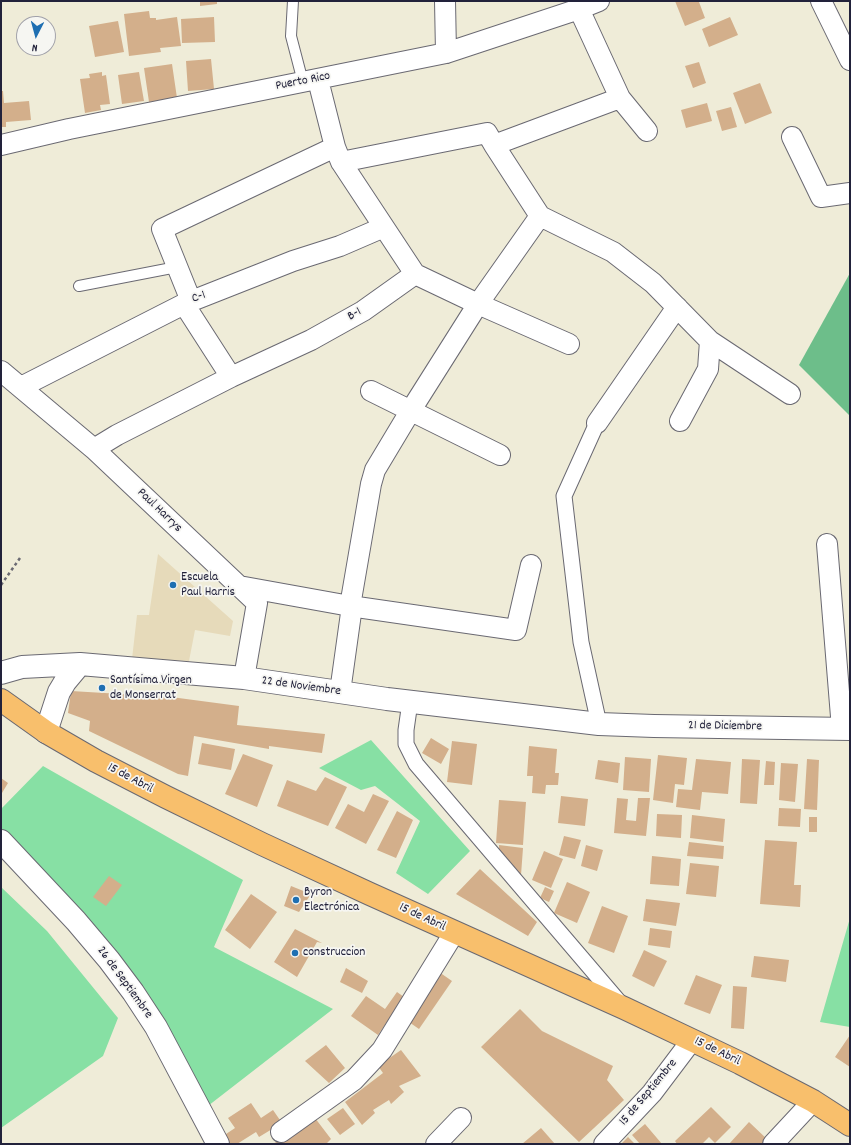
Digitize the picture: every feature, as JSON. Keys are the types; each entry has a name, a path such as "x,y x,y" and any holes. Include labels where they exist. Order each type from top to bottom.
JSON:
{"main road":[{"name":"15 de Abril","path":"1,700 46,732 96,761 172,801 454,933 624,1008 692,1040 813,1101 850,1125"}],"street":[{"path":"445,1 446,53"},
{"name":"Puerto Rico","path":"1,145 69,129 446,53 599,1"},
{"path":"821,1 850,60"},
{"path":"579,9 620,98 647,131"},
{"path":"310,81 338,154 415,274 478,304 569,344"},
{"path":"494,145 620,98"},
{"path":"231,377 188,302 177,267 162,229 338,154 487,133 540,216 613,252 653,283 710,341 790,394"},
{"path":"792,137 821,197 850,193"},
{"path":"340,692 351,606 371,484 375,470 478,304 540,216"},
{"name":"C-1","path":"21,387 188,302 293,262 340,246 384,227"},
{"name":"B-1","path":"94,449 117,435 231,377 317,336 363,311 415,274"},
{"path":"599,724 581,642 564,496 598,423 677,306"},
{"path":"680,421 708,369 710,341"},
{"name":"Paul Harrys","path":"1,371 94,449 257,603 244,678"},
{"path":"371,391 500,455"},
{"path":"827,544 846,729"},
{"path":"239,586 351,606 516,630 530,565"},
{"path":"46,732 59,692 80,664"},
{"name":"22 de Noviembre","path":"1,673 22,667 80,664 244,678 410,702 599,724"},
{"path":"410,702 406,730 406,744 416,764 624,1008"},
{"name":"21 de Diciembre","path":"599,724 846,729"},
{"name":"26 de Septiembre","path":"1,841 76,921 134,992 156,1027 218,1144"},
{"path":"280,1132 354,1080 382,1050 454,933"},
{"name":"15 de Septiembre","path":"604,1144 652,1093 692,1040"},
{"path":"773,1144 813,1101"},
{"path":"436,1144 461,1118"}],"lane":[{"path":"292,1 291,36 310,81"},
{"path":"79,286 177,267"}],"path":[{"path":"1,585 20,558"}],"shaded area":[{"name":"Escuela Paul Harris","path":"158,554 233,621 230,636 195,630 189,661 132,659 137,615 149,615"}],"green space":[{"path":"850,273 850,416 799,365"},
{"path":"371,740 470,851 428,894 396,873 420,821 375,786 361,790 319,768"},
{"path":"43,766 243,880 214,947 333,1009 195,1116 118,981 1,848 1,809"},
{"path":"1,887 47,931 118,1018 103,1056 1,1128"},
{"path":"850,918 850,1027 820,1022"}],"building":[{"path":"200,1 217,1 217,4 200,6"},
{"path":"675,1 702,1 699,2 705,18 685,26"},
{"path":"149,11 150,18 156,18 156,20 177,17 181,46 160,48 161,52 129,56 124,14"},
{"path":"214,17 215,42 182,43 181,19"},
{"path":"730,17 738,35 709,47 702,29"},
{"path":"118,21 124,52 95,57 89,26"},
{"path":"211,59 214,89 188,91 186,61"},
{"path":"699,62 706,83 693,88 685,66"},
{"path":"172,64 177,98 149,102 144,68"},
{"path":"102,72 102,76 106,75 110,104 100,105 101,110 85,113 80,79 90,78 89,74"},
{"path":"139,72 144,101 122,104 118,75"},
{"path":"760,83 772,113 745,124 733,93"},
{"path":"1,91 3,91 4,103 29,101 31,120 6,122 6,127 1,127"},
{"path":"707,103 712,121 686,128 681,110"},
{"path":"731,107 737,127 722,131 716,111"},
{"path":"71,691 171,697 239,706 237,725 325,734 322,753 269,746 269,749 194,736 188,776 178,774 89,731 90,721 68,713"},
{"path":"431,738 449,749 441,764 422,753"},
{"path":"452,741 477,744 472,785 447,782"},
{"path":"202,743 235,749 231,770 198,764"},
{"path":"529,746 557,749 555,773 559,773 558,785 546,785 545,794 532,793 533,776 527,776"},
{"path":"243,754 273,765 257,807 225,794"},
{"path":"658,755 687,758 684,785 675,784 673,803 653,800"},
{"path":"625,757 651,759 649,792 623,790"},
{"path":"696,759 731,762 728,794 702,792 700,810 676,807 678,789 692,790"},
{"path":"742,759 760,760 757,804 740,803"},
{"path":"807,759 819,760 817,810 804,809"},
{"path":"598,760 620,763 618,783 595,779"},
{"path":"766,761 775,762 774,785 764,785"},
{"path":"781,763 798,764 795,802 779,800"},
{"path":"325,777 347,787 328,826 277,806 287,780 316,791"},
{"path":"1,778 8,783 2,793 1,792"},
{"path":"373,794 389,801 366,844 335,828 348,804 364,812"},
{"path":"561,796 588,799 585,826 558,823"},
{"path":"617,798 628,799 626,820 636,821 638,798 650,798 646,836 614,833"},
{"path":"499,800 526,802 523,845 496,843"},
{"path":"779,808 801,809 800,827 778,826"},
{"path":"397,811 413,820 396,858 377,850"},
{"path":"657,814 682,815 681,838 656,836"},
{"path":"692,815 725,819 723,842 690,838"},
{"path":"809,817 817,817 817,832 809,832"},
{"path":"564,836 581,840 575,859 559,855"},
{"path":"765,840 797,842 794,885 801,885 800,907 760,904"},
{"path":"689,842 724,846 723,859 687,856"},
{"path":"499,845 523,848 521,875 499,852"},
{"path":"586,845 603,850 597,871 581,866"},
{"path":"544,851 563,859 551,888 532,880"},
{"path":"652,856 681,859 679,886 650,884"},
{"path":"690,863 719,866 716,897 686,894"},
{"path":"480,869 537,922 528,936 456,894"},
{"path":"109,876 122,885 106,906 93,897"},
{"path":"567,882 590,892 577,923 554,913"},
{"name":"Byron Electrónica","path":"291,886 311,894 299,912 284,906"},
{"path":"545,887 554,891 549,902 540,898"},
{"path":"251,894 277,912 250,949 225,930"},
{"path":"646,899 680,903 676,926 643,921"},
{"path":"602,906 628,916 614,953 588,943"},
{"path":"650,928 672,931 670,948 648,945"},
{"name":"construccion","path":"295,929 322,943 317,942 297,977 274,962"},
{"path":"644,950 667,961 654,987 632,976"},
{"path":"754,956 789,960 786,982 751,977"},
{"path":"346,968 368,981 362,993 340,982"},
{"path":"439,972 452,981 419,1029 406,1020"},
{"path":"696,975 722,985 710,1014 684,1004"},
{"path":"733,986 747,987 744,1029 731,1028"},
{"path":"397,992 404,997 378,1035 351,1016 366,996 385,1009"},
{"path":"520,1009 542,1031 613,1066 607,1080 624,1100 579,1142 481,1047"},
{"path":"850,1035 850,1067 835,1057"},
{"path":"326,1045 345,1068 329,1083 305,1061"},
{"path":"401,1050 421,1076 399,1086 404,1092 391,1104 389,1100 373,1110 375,1113 362,1125 345,1102 383,1073 378,1066"},
{"path":"251,1103 261,1118 273,1110 282,1123 259,1137 256,1132 237,1144 224,1144 220,1138 235,1128 228,1118"},
{"path":"711,1107 731,1127 715,1143 709,1137 702,1144 677,1144 675,1141"},
{"path":"343,1108 355,1124 340,1135 327,1119"},
{"path":"315,1118 331,1139 326,1144 273,1144"},
{"path":"749,1122 769,1141 766,1144 729,1144"},
{"path":"645,1124 662,1144 640,1144 632,1135"},
{"path":"541,1128 555,1144 522,1144"},
{"path":"628,1137 635,1144 621,1144"}],"place":[{"name":"Escuela Paul Harris","path":"173,585"},
{"name":"Santísima Virgen de Monserrat","path":"102,688"},
{"name":"Byron Electrónica","path":"296,900"},
{"name":"construccion","path":"295,953"}]}
